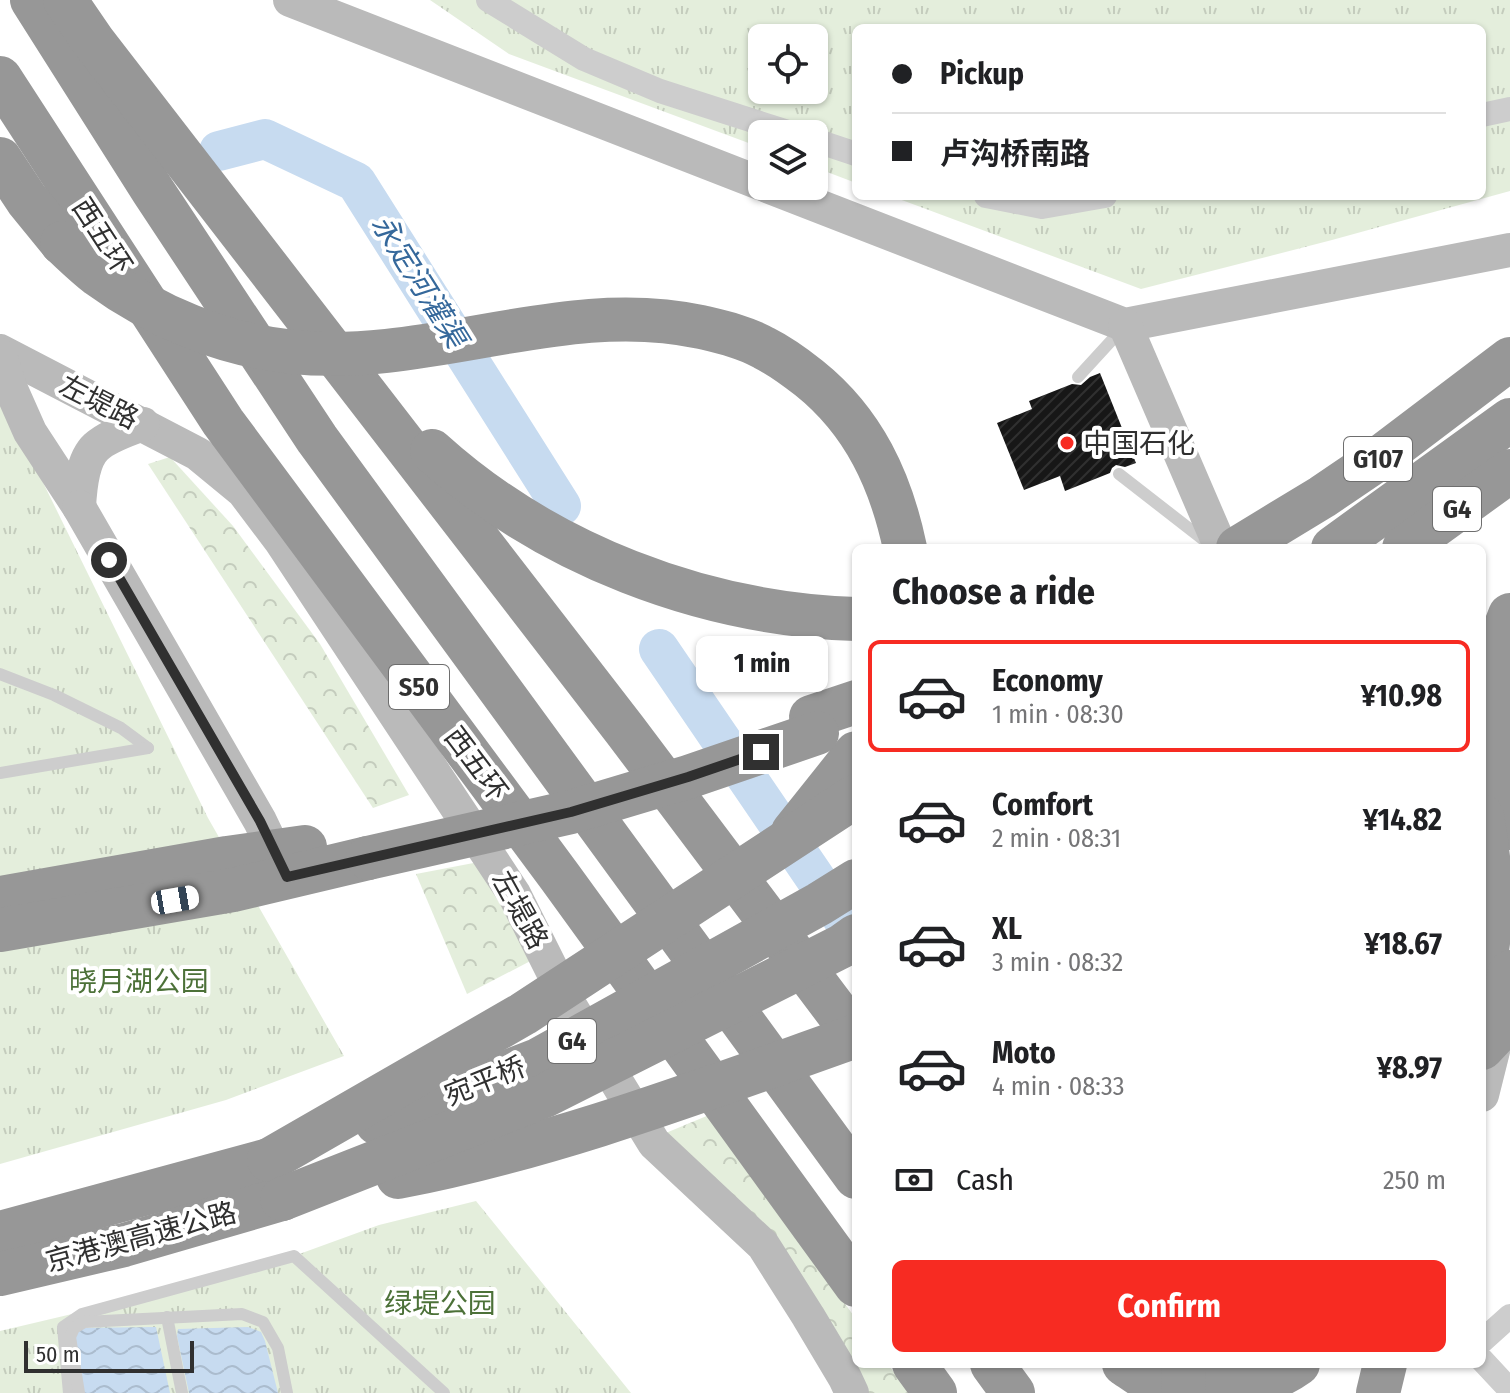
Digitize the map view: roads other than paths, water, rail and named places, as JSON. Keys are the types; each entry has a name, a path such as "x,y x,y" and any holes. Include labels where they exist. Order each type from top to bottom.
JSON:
{"highway":[{"name":"S50","path":"32,0 153,191 317,439 852,1172"},
{"path":"65,0 93,41 625,730 852,1032"},
{"name":"西五环","path":"0,78 223,422 560,877 852,1279"},
{"path":"0,159 27,200 62,243 97,274 143,304 198,330 244,344 292,352 342,355 448,344 534,327 634,319 677,322 723,332 762,346 826,392 848,417 874,454 888,485 904,544"},
{"name":"G107","path":"1245,544 1378,459 1510,359"},
{"path":"364,391 452,470 524,521 604,562 685,591 757,610 852,619"},
{"name":"G4","path":"1339,544 1510,420"},
{"name":"G4","path":"1410,544 1510,471"},
{"path":"1463,544 1510,498"},
{"path":"1510,615 1490,700 1494,764 1510,828"},
{"path":"0,930 230,874 571,812 828,730 852,706"},
{"path":"785,843 852,758"},
{"path":"276,1180 852,799"},
{"path":"1486,845 1491,881 1486,962"},
{"path":"0,898 230,874"},
{"name":"宛平桥","path":"276,1180 409,1112 538,1060 852,883"},
{"name":"宛平桥","path":"276,1180 544,1096 852,939"},
{"path":"1490,1040 1510,972"},
{"path":"276,1180 424,1172 562,1137 852,1038"},
{"path":"795,1058 852,1050"},
{"name":"京港澳高速公路","path":"0,1233 276,1180"},
{"name":"京港澳高速公路","path":"0,1274 124,1245 276,1180"},
{"path":"917,1368 935,1393"},
{"path":"995,1368 1013,1393"},
{"path":"1130,1368 1151,1381 1189,1392 1222,1393 1257,1386 1293,1368"},
{"path":"1183,1393 1184,1368"},
{"path":"1378,1393 1384,1368"}],"street":[{"path":"290,0 748,179"},
{"path":"488,0 584,59 660,91 750,120"},
{"path":"1486,114 1510,109"},
{"path":"828,145 852,153"},
{"path":"803,200 1125,325 1510,250"},
{"path":"1006,200 1042,207 1082,200"},
{"path":"1125,325 1219,544"},
{"path":"0,353 10,387 30,432 79,507 260,821 281,864"},
{"name":"左堤路","path":"0,353 198,454 243,491 280,540 514,894 569,1004 654,1143 763,1245 852,1393"},
{"path":"79,507 82,475 95,448 143,424"},
{"path":"1486,1068 1490,1040"},
{"path":"1486,1337 1510,1316"},
{"path":"1486,1364 1510,1390"}],"lane":[{"path":"1078,377 1125,325"},
{"path":"1119,474 1210,544"},
{"path":"0,674 54,695 121,728 148,748 0,773"},
{"path":"69,1393 63,1327 82,1314 294,1256 444,1393"},
{"path":"79,1393 70,1337 74,1328 84,1322 242,1314 263,1322 278,1348 287,1393"},
{"path":"167,1317 182,1393"}],"water":[{"path":"156,1327 170,1393 84,1393 75,1337 77,1328"},
{"path":"248,1327 261,1332 278,1393 189,1393 178,1329"}],"waterway":[{"name":"永定河灌渠","path":"219,151 265,139 356,182 561,506"},
{"name":"永定河灌渠","path":"659,649 852,932"}],"place":[{"name":"中国石化","path":"1067,443"}],"park label":[{"name":"晓月湖公园","path":"139,981"},
{"name":"绿堤公园","path":"440,1303"}]}
